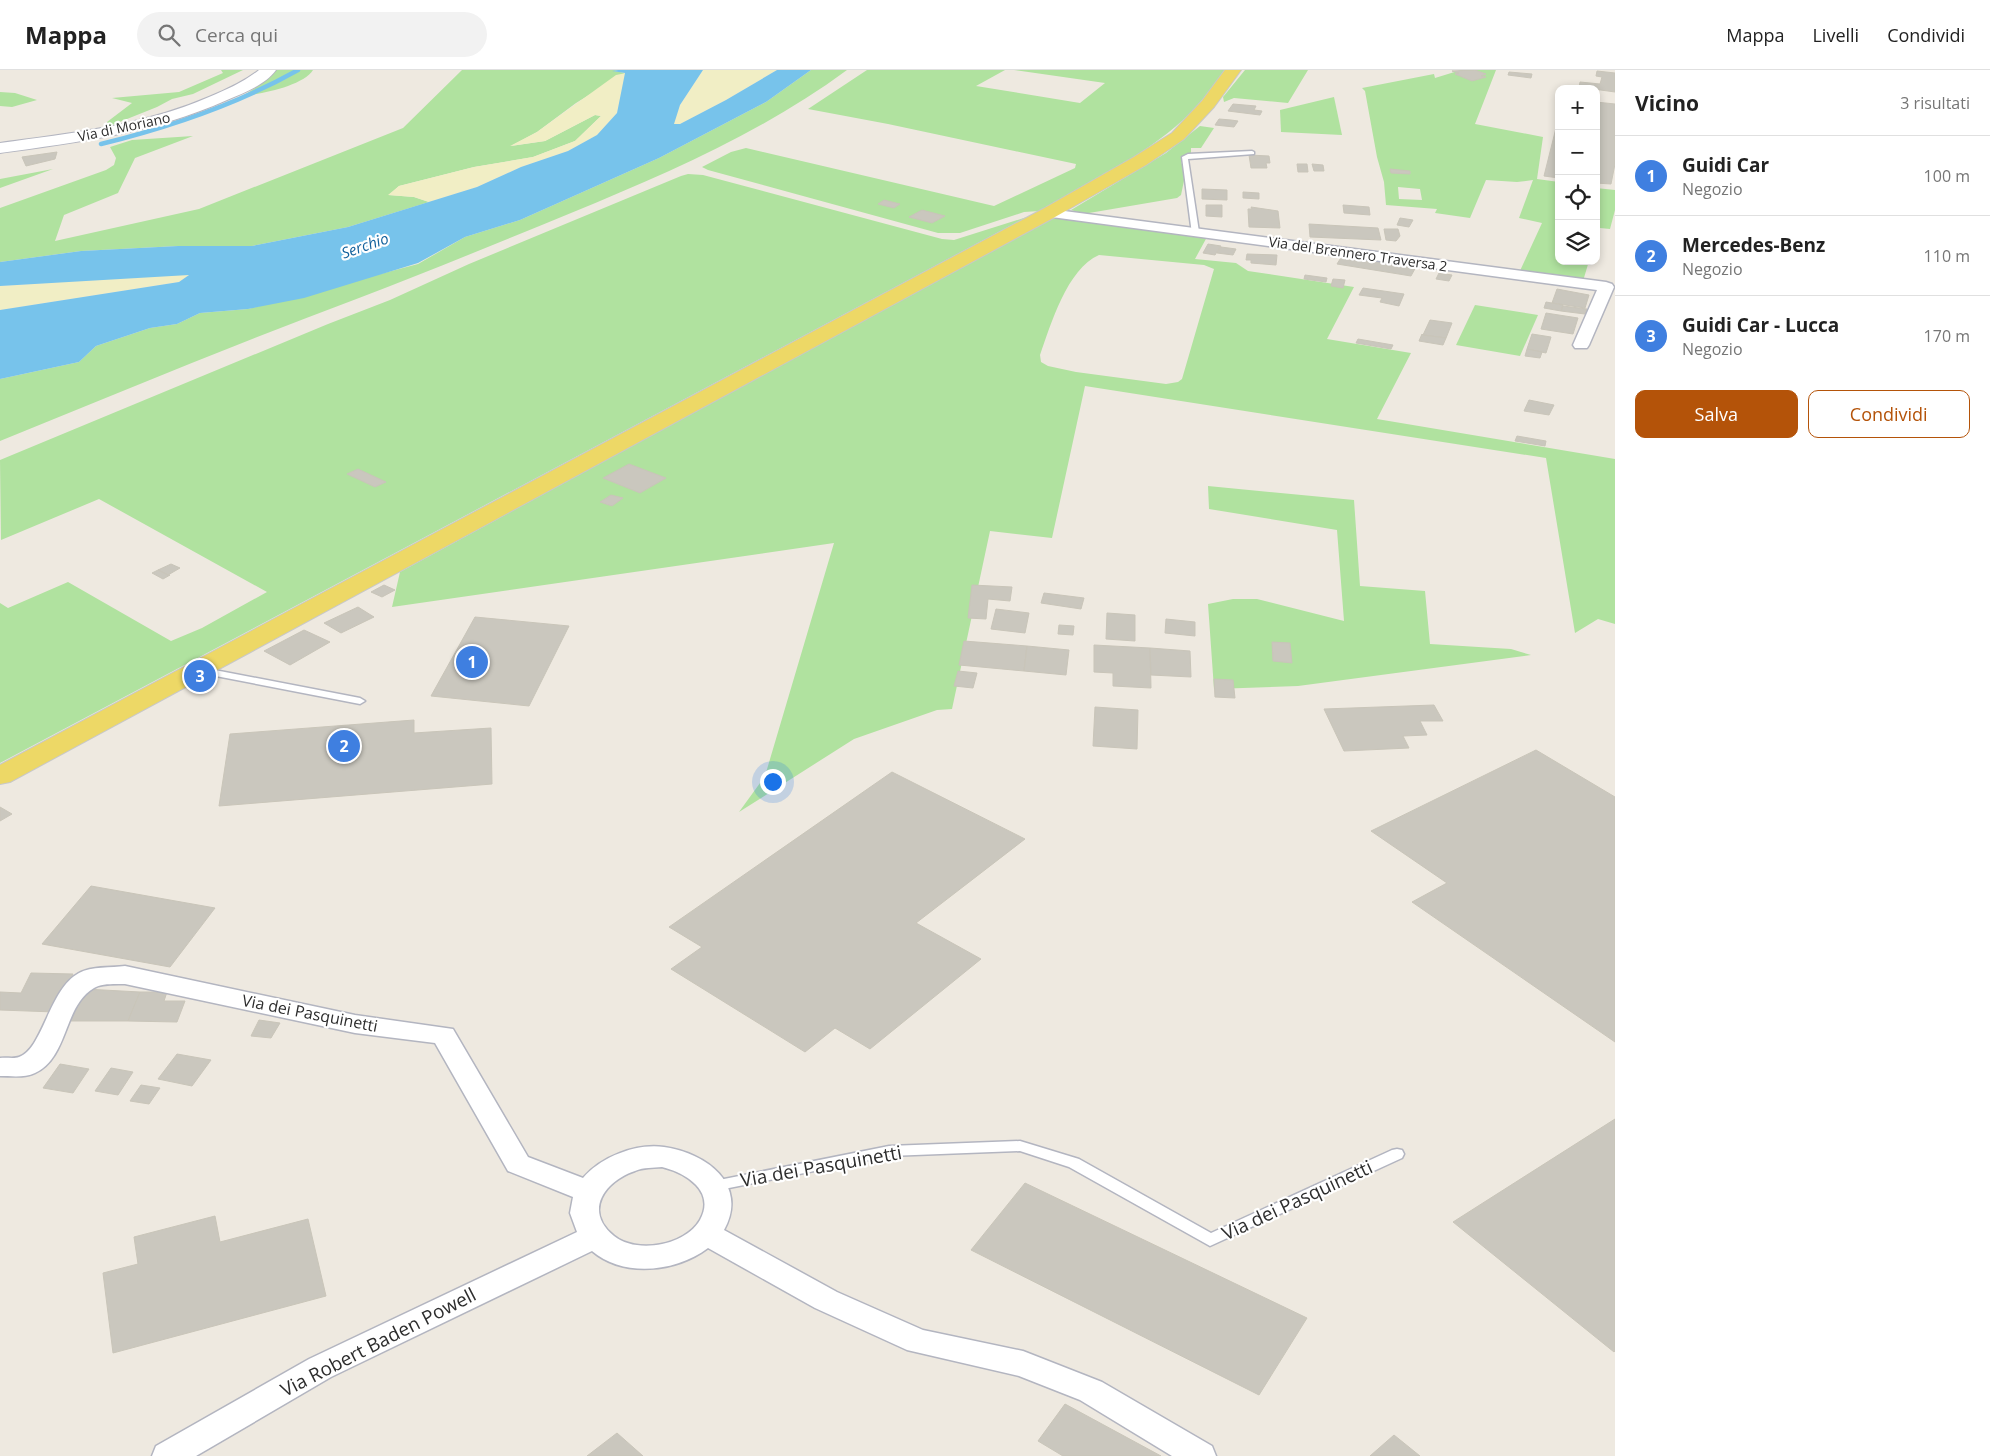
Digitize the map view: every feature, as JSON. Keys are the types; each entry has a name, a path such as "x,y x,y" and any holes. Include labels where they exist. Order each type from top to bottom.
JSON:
{"main road":[{"name":"Via di Moriano","path":"0,148 102,134 150,124 224,96 249,84 268,70"},
{"path":"0,776 1049,213 1140,161 1178,136 1208,104 1233,70"}],"street":[{"name":"Via del Brennero Traversa 2","path":"1049,213 1606,287 1581,345"},
{"name":"Via dei Pasquinetti","path":"0,1067 26,1066 36,1058 48,1042 69,996 88,979 125,975 356,1024 444,1035 518,1164 589,1192"},
{"path":"662,1157 683,1162 701,1172 714,1186 718,1202 716,1218 707,1234 692,1246 672,1255 650,1258 628,1256 608,1248 594,1236 586,1222 585,1207 589,1192 600,1177 618,1166 639,1159 662,1157"},
{"path":"707,1234 826,1300 918,1341 1023,1364 1091,1391 1200,1456"},
{"name":"Via Robert Baden Powell","path":"168,1456 320,1368 594,1236"}],"lane":[{"path":"1195,232 1184,158 1188,156 1252,153"},
{"path":"198,670 360,700"},
{"name":"Via dei Pasquinetti","path":"714,1186 890,1151 1020,1146 1074,1163 1210,1240 1396,1154"}],"green space":[{"path":"221,70 243,70 193,94 172,99 107,127 107,122 132,103 112,98 179,92 223,73"},
{"path":"276,70 313,70 308,76 291,85 243,96 265,81"},
{"path":"462,70 618,70 614,71 625,73 576,103 537,132 511,146 545,141 595,115 601,116 575,141 533,157 474,167 399,186 389,195 414,197 429,202 348,227 252,246 178,246 81,251 0,262 0,208 106,170 114,165 116,158 110,147 132,140 193,136 135,158 118,193 64,215 55,241 199,209 403,128"},
{"path":"811,70 847,70 782,113 748,132 642,183 439,267 224,350 0,441 0,379 79,362 96,346 150,328 177,324 200,313 248,309 418,264 465,237 520,220 659,158 766,102"},
{"path":"867,70 1005,70 976,86 1080,103 1105,83 1014,70 1225,70 1189,115 1167,134 1132,158 1040,211 1024,212 960,233 938,233 702,167 731,152 746,148 994,206 1075,168 1076,164 808,109"},
{"path":"1245,70 1308,70 1288,103 1234,98 1224,102 1223,97"},
{"path":"1461,70 1496,70 1475,124 1543,137 1537,179 1555,181 1555,265 1588,265 1583,281 1519,273 1542,223 1519,218 1533,180 1517,182 1486,180 1470,218 1435,213 1437,209 1386,205 1384,182 1377,157 1365,91 1362,88 1434,74 1435,78","holes":["1398,187 1420,189 1422,200 1399,199"]},
{"path":"0,92 15,93 37,100 12,107 0,106"},
{"path":"1334,97 1342,135 1281,132 1280,110"},
{"path":"1200,126 1214,128 1201,148 1191,148 1191,154 1184,156 1181,161 1185,176 1181,195 1177,198 1089,213 1071,210 1166,153"},
{"path":"53,169 0,188 0,179"},
{"path":"688,174 703,175 942,239 954,240 1027,217 0,763 0,603 8,608 68,582 171,641 202,628 267,592 99,499 1,540 0,460 390,300 469,264"},
{"path":"1600,188 1615,190 1615,210 1610,229 1600,228"},
{"path":"1057,218 1207,237 1195,259 1236,263 1248,271 1354,287 1327,339 1411,353 1377,419 1615,459 1615,624 1598,619 1575,633 1546,458 1085,386 1052,538 990,531 952,709 937,710 854,739 739,812 765,776 834,543 392,607 400,572 1050,219","holes":["1099,255 1204,265 1214,269 1182,379 1178,382 1166,384 1076,372 1048,366 1041,362 1040,355 1049,328 1069,285 1078,272"]},
{"path":"1475,305 1538,315 1520,356 1456,345"},
{"path":"1208,486 1354,500 1360,586 1425,591 1430,644 1511,649 1531,655 1298,686 1214,689 1208,604 1233,599 1257,599 1344,621 1337,530 1209,509"}],"sand":[{"path":"703,70 777,70 680,124 673,124 680,105"},
{"path":"626,73 617,113 597,135 568,151 521,167 477,187 429,202 414,197 388,195 399,186 474,167 533,157 575,141 601,116 595,115 545,141 510,146 537,132 616,75"},
{"path":"189,275 179,282 0,310 0,286"}],"water":[{"name":"Serchio","path":"703,70 680,105 674,124 680,124 777,70 811,70 766,102 659,158 520,220 465,237 418,263 304,298 248,309 200,313 177,324 150,328 96,346 79,362 0,379 0,310 179,282 189,275 0,286 0,262 81,251 178,246 252,246 348,227 477,187 521,167 568,151 597,135 617,113 625,73 612,71"}],"building":[{"path":"1475,70 1486,74 1481,76 1486,77 1472,81 1452,71"},
{"path":"1597,71 1615,73 1615,92 1600,90 1600,85 1579,85 1580,82 1600,84 1602,77 1596,76"},
{"path":"1509,72 1532,74 1531,78 1508,75"},
{"path":"1600,102 1615,104 1615,164 1611,184 1600,183"},
{"path":"1233,104 1256,106 1254,110 1262,111 1260,115 1228,111"},
{"path":"1219,119 1238,121 1234,127 1215,125"},
{"path":"1555,132 1555,177 1544,176"},
{"path":"57,152 55,159 26,166 22,157"},
{"path":"1249,155 1269,156 1270,163 1266,163 1267,168 1251,168"},
{"path":"1297,164 1307,164 1308,172 1298,172"},
{"path":"1312,164 1323,165 1324,171 1314,171"},
{"path":"1390,169 1410,171 1410,174 1391,173"},
{"path":"1202,189 1227,190 1227,200 1202,199"},
{"path":"1243,192 1259,193 1259,199 1243,198"},
{"path":"884,200 900,204 894,208 878,204"},
{"path":"1206,205 1222,205 1222,217 1206,216"},
{"path":"1343,205 1369,207 1370,215 1344,213"},
{"path":"1251,207 1278,211 1280,228 1249,227 1248,209 1252,209"},
{"path":"922,210 945,216 932,223 909,217"},
{"path":"1400,218 1413,220 1409,227 1397,225"},
{"path":"1309,224 1378,228 1381,240 1310,237"},
{"path":"1384,229 1398,229 1400,236 1396,241 1386,240"},
{"path":"1208,244 1221,246 1215,255 1203,253"},
{"path":"1221,247 1236,249 1233,255 1217,253"},
{"path":"1247,254 1277,255 1276,265 1251,263 1251,260 1246,260"},
{"path":"1352,255 1417,265 1411,276 1337,264 1342,256 1350,258"},
{"path":"1439,273 1452,275 1449,281 1436,279"},
{"path":"1305,275 1327,278 1326,282 1304,279"},
{"path":"1333,279 1345,280 1343,288 1331,286"},
{"path":"1363,288 1404,294 1399,306 1380,302 1382,298 1359,295"},
{"path":"1557,289 1589,295 1585,308 1552,303"},
{"path":"1546,302 1563,305 1561,311 1544,308"},
{"path":"1563,306 1587,309 1585,314 1561,311"},
{"path":"1546,313 1578,318 1573,334 1541,329"},
{"path":"1430,320 1452,323 1446,338 1423,335"},
{"path":"1422,334 1446,338 1443,345 1419,341"},
{"path":"1532,334 1551,337 1546,353 1527,349"},
{"path":"1358,339 1393,345 1391,349 1356,343"},
{"path":"1527,349 1542,352 1540,358 1525,356"},
{"path":"1529,400 1554,405 1549,415 1524,411"},
{"path":"1517,436 1546,441 1545,446 1515,441"},
{"path":"629,464 666,478 640,493 603,478"},
{"path":"358,469 386,482 375,487 347,474"},
{"path":"611,495 623,498 612,506 600,502"},
{"path":"171,564 180,568 168,575 158,570"},
{"path":"158,570 170,575 163,579 152,573"},
{"path":"384,585 395,590 382,597 371,592"},
{"path":"972,585 1012,587 1010,601 988,599 986,619 968,618"},
{"path":"1044,593 1084,598 1081,609 1041,603"},
{"path":"358,607 374,617 341,633 324,623"},
{"path":"996,609 1029,613 1025,633 991,629"},
{"path":"1107,613 1135,615 1135,641 1106,639"},
{"path":"475,617 569,626 529,706 431,696"},
{"path":"1166,619 1195,622 1195,636 1165,633"},
{"path":"1059,625 1074,626 1073,635 1058,634"},
{"path":"304,630 330,642 290,665 264,651"},
{"path":"964,641 1027,646 1024,671 959,665"},
{"path":"1272,642 1290,643 1292,663 1273,661"},
{"path":"1094,645 1150,648 1151,688 1113,686 1113,673 1094,672"},
{"path":"1027,646 1069,650 1066,675 1024,671"},
{"path":"1150,648 1190,651 1191,677 1151,675"},
{"path":"958,671 977,673 973,688 954,686"},
{"path":"1214,679 1233,680 1235,698 1215,697"},
{"path":"1434,705 1443,721 1420,721 1427,735 1403,736 1409,748 1344,751 1324,709"},
{"path":"1095,707 1138,710 1137,749 1093,746"},
{"path":"414,720 414,733 491,728 492,784 219,806 230,734"},
{"path":"1536,750 1615,797 1615,1042 1412,902 1447,883 1371,831"},
{"path":"892,772 1025,839 916,923 981,959 870,1049 835,1028 805,1052 671,969 702,947 669,927"},
{"path":"0,807 12,814 0,821"},
{"path":"91,886 215,908 170,967 42,944"},
{"path":"31,973 73,974 55,1012 0,1010 0,992 21,993"},
{"path":"85,989 140,992 128,1021 70,1021"},
{"path":"140,992 167,992 164,1001 185,1001 177,1022 128,1021"},
{"path":"259,1020 280,1023 271,1038 251,1036"},
{"path":"177,1054 211,1060 192,1086 158,1079"},
{"path":"60,1064 89,1069 73,1093 43,1088"},
{"path":"111,1068 133,1072 118,1095 95,1091"},
{"path":"141,1085 160,1088 149,1104 130,1101"},
{"path":"1615,1119 1615,1351 1614,1352 1453,1222"},
{"path":"1025,1183 1307,1318 1259,1395 971,1250"},
{"path":"215,1216 220,1242 308,1219 326,1296 113,1353 103,1273 138,1264 134,1237"},
{"path":"1065,1404 1161,1456 1063,1456 1038,1441"},
{"path":"617,1433 643,1456 587,1456"},
{"path":"1394,1435 1420,1456 1370,1456"}],"waterway":[{"path":"101,144 202,114 251,94 298,70"}],"place":[{"name":"Guidi Car","path":"472,662"},
{"name":"Guidi Car - Lucca","path":"200,676"},
{"name":"Mercedes-Benz","path":"344,746"}]}
